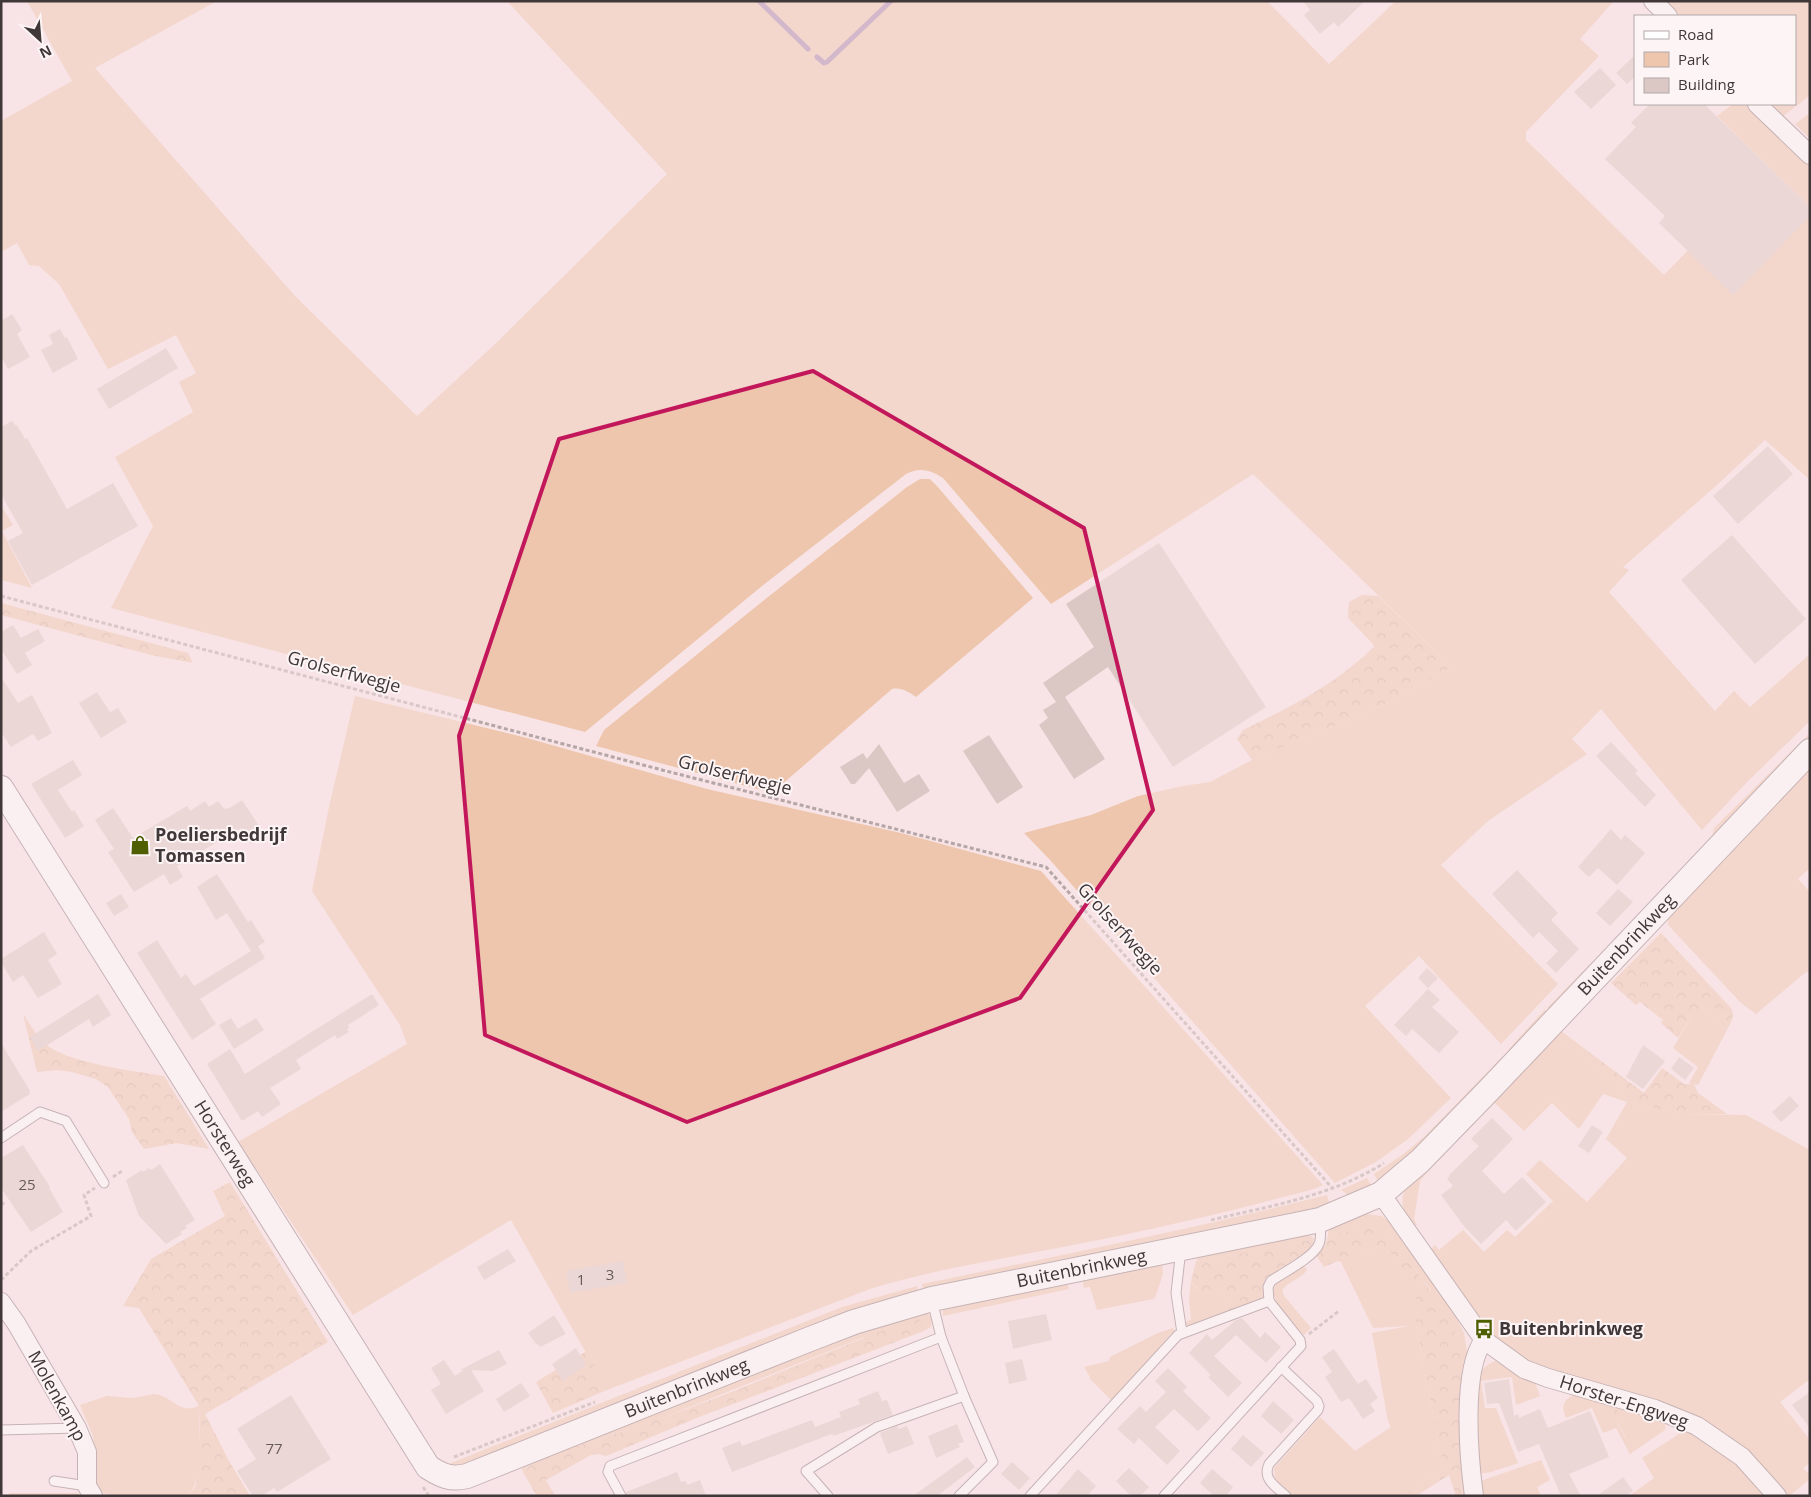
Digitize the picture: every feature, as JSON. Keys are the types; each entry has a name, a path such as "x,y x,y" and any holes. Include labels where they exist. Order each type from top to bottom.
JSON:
{"main road":[{"name":"Buitenbrinkweg","path":"445,1486 451,1478 468,1476 854,1322 932,1299 1320,1220 1381,1194 1420,1161 1460,1120 1810,751"},
{"name":"Horsterweg","path":"1,788 428,1467 445,1486"}],"street":[{"path":"1653,1 1667,15"},
{"path":"1758,105 1810,155"},
{"name":"Horster-Engweg","path":"1381,1194 1484,1340 1524,1369 1548,1378 1655,1409 1697,1426 1742,1457 1777,1496"},
{"name":"Molenkamp","path":"1,1302 16,1323 77,1428 87,1452 90,1491"},
{"path":"1474,1496 1468,1449 1470,1395 1476,1354 1484,1340"}],"lane":[{"path":"1,1138 40,1112 66,1121 104,1183"},
{"path":"1164,1496 1300,1346 1300,1340 1269,1301 1268,1287 1271,1281 1309,1256 1317,1247 1320,1235 1320,1220"},
{"path":"1181,1248 1176,1293 1182,1333"},
{"path":"932,1299 941,1337 993,1462 960,1496"},
{"path":"1030,1496 1178,1335 1269,1301"},
{"path":"621,1496 608,1472 610,1466 941,1337"},
{"path":"1281,1367 1317,1401 1319,1406 1318,1410 1269,1464 1266,1470 1268,1480 1286,1496"},
{"path":"828,1496 806,1471 877,1427 964,1396"},
{"path":"1,1430 77,1428"},
{"path":"54,1481 90,1491"}],"path":[{"name":"Grolserfwegje","path":"1,596 666,771 1046,867 1333,1189"},
{"path":"1,1280 31,1251 91,1216 84,1195 122,1171"},
{"path":"1,1204 6,1201"},
{"path":"1300,1340 1339,1311"}],"highlighted area":[{"path":"813,371 1084,528 1153,810 1020,998 687,1122 485,1035 459,736 559,439"}],"green space":[{"path":"27,1 217,1 95,68 295,296 417,416 493,346 667,174 507,1 1267,1 1329,64 1396,1 1614,1 1580,39 1599,56 1526,132 1526,140 1664,275 1699,239 1810,215 1810,480 1765,440 1717,485 1623,567 1629,570 1609,592 1715,711 1734,691 1750,707 1810,654 1810,721 1748,781 1702,830 1601,709 1572,739 1587,754 1488,821 1441,865 1558,984 1501,1044 1419,956 1365,1006 1451,1098 1408,1139 1376,1162 1335,1183 1050,860 1024,833 1091,815 1138,796 1210,782 1252,760 1381,706 1452,667 1253,474 1051,604 943,478 925,470 911,472 762,586 585,732 111,608 153,526 115,457 193,412 179,382 196,373 176,335 108,369 59,284 39,266 29,265 17,243 1,252 1,121 72,81"},
{"path":"1660,1 1810,1 1810,95 1781,118 1767,105 1796,105 1796,15 1675,15"},
{"path":"1732,105 1747,105 1810,163 1810,207 1717,116"},
{"path":"1810,113 1810,139 1795,124"},
{"path":"920,479 930,479 937,486 1033,598 916,697 902,689 892,689 772,793 596,746 604,730 753,609 907,487"},
{"path":"1,506 13,525 2,531 32,588 1,580"},
{"path":"1362,595 1378,596 1452,667 1381,706 1252,760 1237,739 1243,730 1312,694 1344,672 1374,647 1348,618 1349,602"},
{"path":"1,603 188,653 193,663 151,655 1,615"},
{"path":"355,696 527,738 707,789 901,833 1041,871 1323,1185 1285,1197 1167,1226 948,1269 870,1289 607,1390 511,1220 353,1315 238,1142 407,1044 400,1025 312,891"},
{"path":"1810,733 1810,738 1712,837 1714,828"},
{"path":"1810,762 1810,868 1798,879 1810,892 1810,972 1806,972 1756,1014 1741,1003 1668,925 1668,912"},
{"path":"1661,933 1731,1008 1733,1016 1728,1028 1725,1029 1702,1009 1696,1009 1678,1038 1661,1023 1663,1020 1640,1002 1636,1005 1611,983"},
{"path":"1595,959 1594,965 1551,1010 1547,1008"},
{"path":"1545,1009 1547,1015 1514,1051 1508,1050"},
{"path":"1696,1009 1702,1009 1725,1029 1728,1028 1698,1085 1689,1083 1698,1067 1673,1048"},
{"path":"23,1014 41,1040 54,1050 84,1061 164,1076 209,1149 177,1143 144,1149 132,1132 129,1119 108,1087 96,1079 72,1072 57,1070 37,1072"},
{"path":"1561,1031 1644,1093 1662,1068 1684,1084 1694,1084 1698,1093 1727,1114 1679,1114 1628,1102 1619,1084 1557,1035"},
{"path":"1557,1035 1619,1084 1628,1102 1679,1114 1746,1115 1810,1150 1810,1379 1780,1402 1810,1440 1810,1463 1803,1468 1810,1475 1810,1479 1789,1496 1740,1449 1529,1362 1507,1349 1489,1334 1428,1252 1435,1245 1439,1250 1463,1230 1484,1252 1507,1230 1515,1237 1553,1201 1526,1174 1540,1160 1587,1202 1627,1158 1606,1139 1627,1102 1603,1094 1579,1129 1552,1103 1524,1131 1494,1102"},
{"path":"1502,1057 1504,1062 1380,1185 1374,1174 1424,1137"},
{"path":"1425,1167 1429,1170 1420,1181 1414,1219 1417,1225 1412,1226 1403,1214 1405,1212 1402,1198 1407,1187"},
{"path":"1367,1178 1373,1189 1354,1199 1341,1190"},
{"path":"230,1182 328,1342 205,1414 229,1461 250,1496 188,1496 195,1487 198,1476 199,1406 139,1308 123,1306 151,1259 225,1216 213,1191"},
{"path":"1327,1195 1330,1206 924,1294 922,1284 1176,1231"},
{"path":"1366,1214 1382,1216 1391,1222 1452,1309 1464,1333 1468,1358 1469,1496 1463,1496 1458,1443 1460,1360 1430,1289 1392,1238 1359,1228 1328,1236 1329,1226"},
{"path":"1373,1227 1387,1234 1403,1252 1441,1306 1456,1335 1461,1358 1459,1448 1463,1496 1456,1496 1449,1475 1416,1496 1403,1496 1443,1468 1416,1325 1416,1300 1405,1274 1393,1255 1381,1246 1324,1267 1316,1255 1325,1246 1328,1236 1359,1228"},
{"path":"1305,1231 1314,1239 1196,1262 1201,1253"},
{"path":"1314,1239 1312,1246 1307,1252 1266,1278 1264,1283 1264,1299 1228,1311 1230,1304 1228,1298 1222,1293 1202,1295 1191,1281 1196,1262"},
{"path":"1381,1246 1393,1255 1405,1274 1417,1300 1416,1325 1443,1468 1403,1496 1293,1496 1275,1479 1274,1468 1320,1417 1355,1451 1391,1427 1388,1421 1372,1333 1409,1326 1373,1328 1341,1262"},
{"path":"1162,1264 1163,1274 1153,1299 1097,1310 1090,1287 1084,1288 1082,1278"},
{"path":"1303,1264 1307,1270 1302,1276 1282,1290 1284,1296 1311,1328 1304,1335 1279,1307 1273,1293 1276,1282"},
{"path":"1067,1279 1069,1289 943,1316 943,1309"},
{"path":"1191,1281 1201,1293 1222,1293 1228,1298 1230,1304 1228,1311 1188,1327 1185,1323 1191,1319 1189,1299"},
{"path":"917,1286 919,1295 465,1468 449,1467 451,1463 842,1307"},
{"path":"925,1310 931,1318 932,1324 931,1327 924,1331 926,1327 862,1338 655,1421 577,1446 538,1462 526,1468 523,1472 519,1462 834,1338"},
{"path":"918,1318 926,1327 924,1331 699,1417 606,1456 599,1454 591,1455 546,1480 555,1496 537,1496 523,1472 538,1461 684,1410"},
{"path":"1173,1328 1175,1332 1171,1334 1112,1401 1090,1379 1084,1367 1109,1361 1110,1357 1158,1333"},
{"path":"587,1351 607,1390 553,1413 536,1382"},
{"path":"1499,1360 1533,1378 1540,1396 1516,1405 1512,1377 1481,1381 1485,1408 1496,1408 1518,1463 1491,1472 1478,1474 1475,1454 1478,1377 1486,1366"},
{"path":"154,1394 161,1395 181,1407 192,1408 199,1406 200,1464 194,1486 188,1496 113,1495 102,1493 96,1485 93,1436 80,1405 107,1396 133,1398"},
{"path":"1576,1394 1606,1401 1627,1441 1611,1402 1666,1420 1665,1430 1630,1454 1616,1428 1603,1433 1592,1408 1566,1418 1564,1403 1568,1398"},
{"path":"1611,1402 1623,1419 1633,1440 1629,1442 1606,1403"},
{"path":"1688,1428 1715,1443 1771,1496 1629,1496 1654,1478 1642,1458"},
{"path":"1541,1460 1550,1480 1537,1487 1541,1496 1481,1496 1478,1482"},
{"path":"9,1493 77,1493 82,1496 9,1496"}],"building":[{"path":"1303,1 1365,1 1338,27 1334,22 1320,34 1304,15 1310,10"},
{"path":"1634,56 1634,78 1627,84 1616,73"},
{"path":"1600,68 1616,85 1591,109 1574,92"},
{"path":"1649,105 1705,105 1810,207 1810,216 1733,295 1659,223 1665,216 1605,159 1636,127 1631,123"},
{"path":"12,314 22,330 17,334 30,357 8,369 1,356 1,321"},
{"path":"60,329 65,338 67,337 78,359 53,373 41,350 53,344 49,335"},
{"path":"166,348 178,368 109,409 97,389"},
{"path":"12,421 17,425 25,439 27,438 67,509 113,483 138,526 32,585 8,541 23,533 1,494 1,427"},
{"path":"1768,446 1793,474 1738,524 1713,496"},
{"path":"1732,535 1806,619 1755,664 1681,580"},
{"path":"1159,543 1266,707 1173,767 1108,667 1065,697 1105,759 1074,779 1039,725 1048,718 1043,710 1056,702 1043,683 1094,647 1066,604"},
{"path":"13,625 21,638 38,629 45,641 25,653 32,665 17,674 1,649 1,632"},
{"path":"1,677 18,703 32,695 52,733 38,741 33,734 11,747 1,732"},
{"path":"97,692 110,712 118,708 127,722 101,738 79,703"},
{"path":"989,735 1023,787 997,804 963,751"},
{"path":"1611,742 1638,771 1635,773 1656,795 1645,807 1596,756"},
{"path":"879,744 904,783 919,774 930,791 897,812 869,768 855,784 851,784 840,767 863,753 867,759"},
{"path":"73,760 82,775 58,790 72,812 74,810 84,826 65,838 31,784"},
{"path":"242,800 265,835 251,844 241,828 177,866 183,877 170,885 164,874 134,892 108,852 114,849 95,820 113,808 133,838 187,806 190,811 205,801 209,807 218,801 224,809 228,809"},
{"path":"1611,829 1621,840 1625,835 1645,853 1617,885 1598,868 1589,877 1578,867"},
{"path":"1517,870 1558,913 1551,920 1579,949 1556,973 1546,963 1558,951 1539,932 1533,938 1492,894"},
{"path":"217,874 248,922 251,920 265,942 258,946 265,958 200,999 216,1024 192,1040 137,953 157,940 181,978 186,974 194,986 251,951 227,913 216,920 197,887"},
{"path":"1618,889 1633,902 1610,926 1596,913"},
{"path":"121,894 129,907 114,916 106,903"},
{"path":"44,932 57,954 48,960 62,984 38,998 23,975 13,982 1,959"},
{"path":"1427,968 1438,978 1428,988 1418,978"},
{"path":"1428,989 1440,1000 1432,1007 1459,1032 1439,1053 1412,1029 1406,1036 1394,1025"},
{"path":"98,994 111,1015 93,1027 89,1019 38,1051 30,1037"},
{"path":"372,994 379,1005 348,1025 349,1028 347,1029 349,1032 337,1039 335,1035 296,1060 301,1069 270,1088 281,1104 262,1117 258,1111 242,1121 207,1064 230,1049 245,1074"},
{"path":"231,1018 238,1029 256,1018 264,1030 234,1049 219,1025"},
{"path":"1,1043 30,1094 1,1112"},
{"path":"1643,1045 1665,1061 1643,1089 1626,1077"},
{"path":"1679,1057 1694,1068 1685,1080 1671,1069"},
{"path":"1790,1096 1799,1106 1781,1122 1772,1112"},
{"path":"1492,1118 1513,1139 1482,1171 1504,1194 1522,1177 1546,1202 1516,1231 1506,1220 1481,1244 1463,1225 1441,1195 1453,1186 1447,1179 1449,1175 1479,1146 1471,1139"},
{"path":"1592,1125 1603,1132 1589,1153 1578,1146"},
{"path":"23,1145 50,1187 63,1212 31,1232 1,1188 1,1158"},
{"path":"160,1164 195,1220 185,1226 187,1228 180,1232 182,1234 166,1244 139,1216 126,1180 142,1170 143,1172 149,1168 151,1170"},
{"path":"508,1249 516,1261 484,1280 477,1267"},
{"path":"623,1261 627,1283 570,1293 566,1271"},
{"path":"1046,1314 1052,1340 1013,1349 1008,1321"},
{"path":"554,1315 566,1334 540,1347 528,1333"},
{"path":"1242,1318 1260,1338 1265,1332 1281,1347 1266,1363 1236,1335 1214,1356 1242,1383 1228,1397 1208,1377 1211,1375 1189,1353 1207,1334 1212,1340 1236,1320"},
{"path":"576,1348 586,1365 563,1381 552,1364"},
{"path":"1334,1349 1358,1384 1366,1379 1378,1398 1370,1404 1375,1411 1363,1419 1349,1398 1341,1402 1325,1377 1332,1372 1322,1357"},
{"path":"499,1350 507,1364 493,1371 471,1370 484,1391 446,1414 431,1390 441,1384 431,1368 444,1360 455,1376 464,1370 460,1370"},
{"path":"1022,1359 1027,1380 1009,1384 1005,1363"},
{"path":"1168,1368 1187,1387 1183,1391 1211,1418 1198,1431 1174,1409 1155,1427 1180,1451 1167,1465 1139,1438 1134,1444 1117,1429 1140,1406 1146,1412 1166,1392 1155,1381"},
{"path":"1509,1379 1514,1416 1518,1414 1519,1418 1540,1409 1548,1428 1590,1411 1609,1457 1569,1474 1581,1496 1561,1496 1539,1444 1518,1452 1499,1403 1487,1404 1484,1383"},
{"path":"521,1383 530,1396 504,1412 496,1399"},
{"path":"878,1391 882,1401 887,1400 893,1415 833,1436 833,1434 829,1435 732,1472 722,1448 740,1441 742,1446 812,1420 815,1427 841,1417 839,1412 860,1404 858,1399"},
{"path":"1810,1392 1810,1428 1792,1405"},
{"path":"291,1395 331,1459 277,1492 274,1488 262,1496 253,1496 237,1471 256,1459 237,1429"},
{"path":"1273,1401 1294,1420 1281,1434 1261,1416"},
{"path":"957,1424 964,1442 958,1444 960,1447 936,1458 928,1436"},
{"path":"897,1426 899,1429 907,1426 914,1444 888,1454 880,1433"},
{"path":"1243,1435 1264,1453 1251,1467 1231,1449"},
{"path":"967,1457 975,1467 937,1496 913,1496"},
{"path":"1012,1462 1030,1478 1019,1490 1001,1474"},
{"path":"1129,1468 1149,1487 1140,1496 1131,1496 1116,1481"},
{"path":"1078,1469 1096,1486 1087,1496 1055,1496"},
{"path":"1212,1469 1233,1487 1226,1496 1214,1496 1200,1483"},
{"path":"677,1472 681,1482 686,1481 687,1485 700,1480 706,1496 627,1496 626,1492"},
{"path":"1623,1477 1633,1491 1626,1496 1597,1496"}],"waterway":[{"path":"759,1 808,49"},
{"path":"817,57 824,63 827,62 891,1"}],"place":[{"name":"Poeliersbedrijf Tomassen","path":"140,845"},
{"name":"Buitenbrinkweg","path":"1484,1329"}]}
